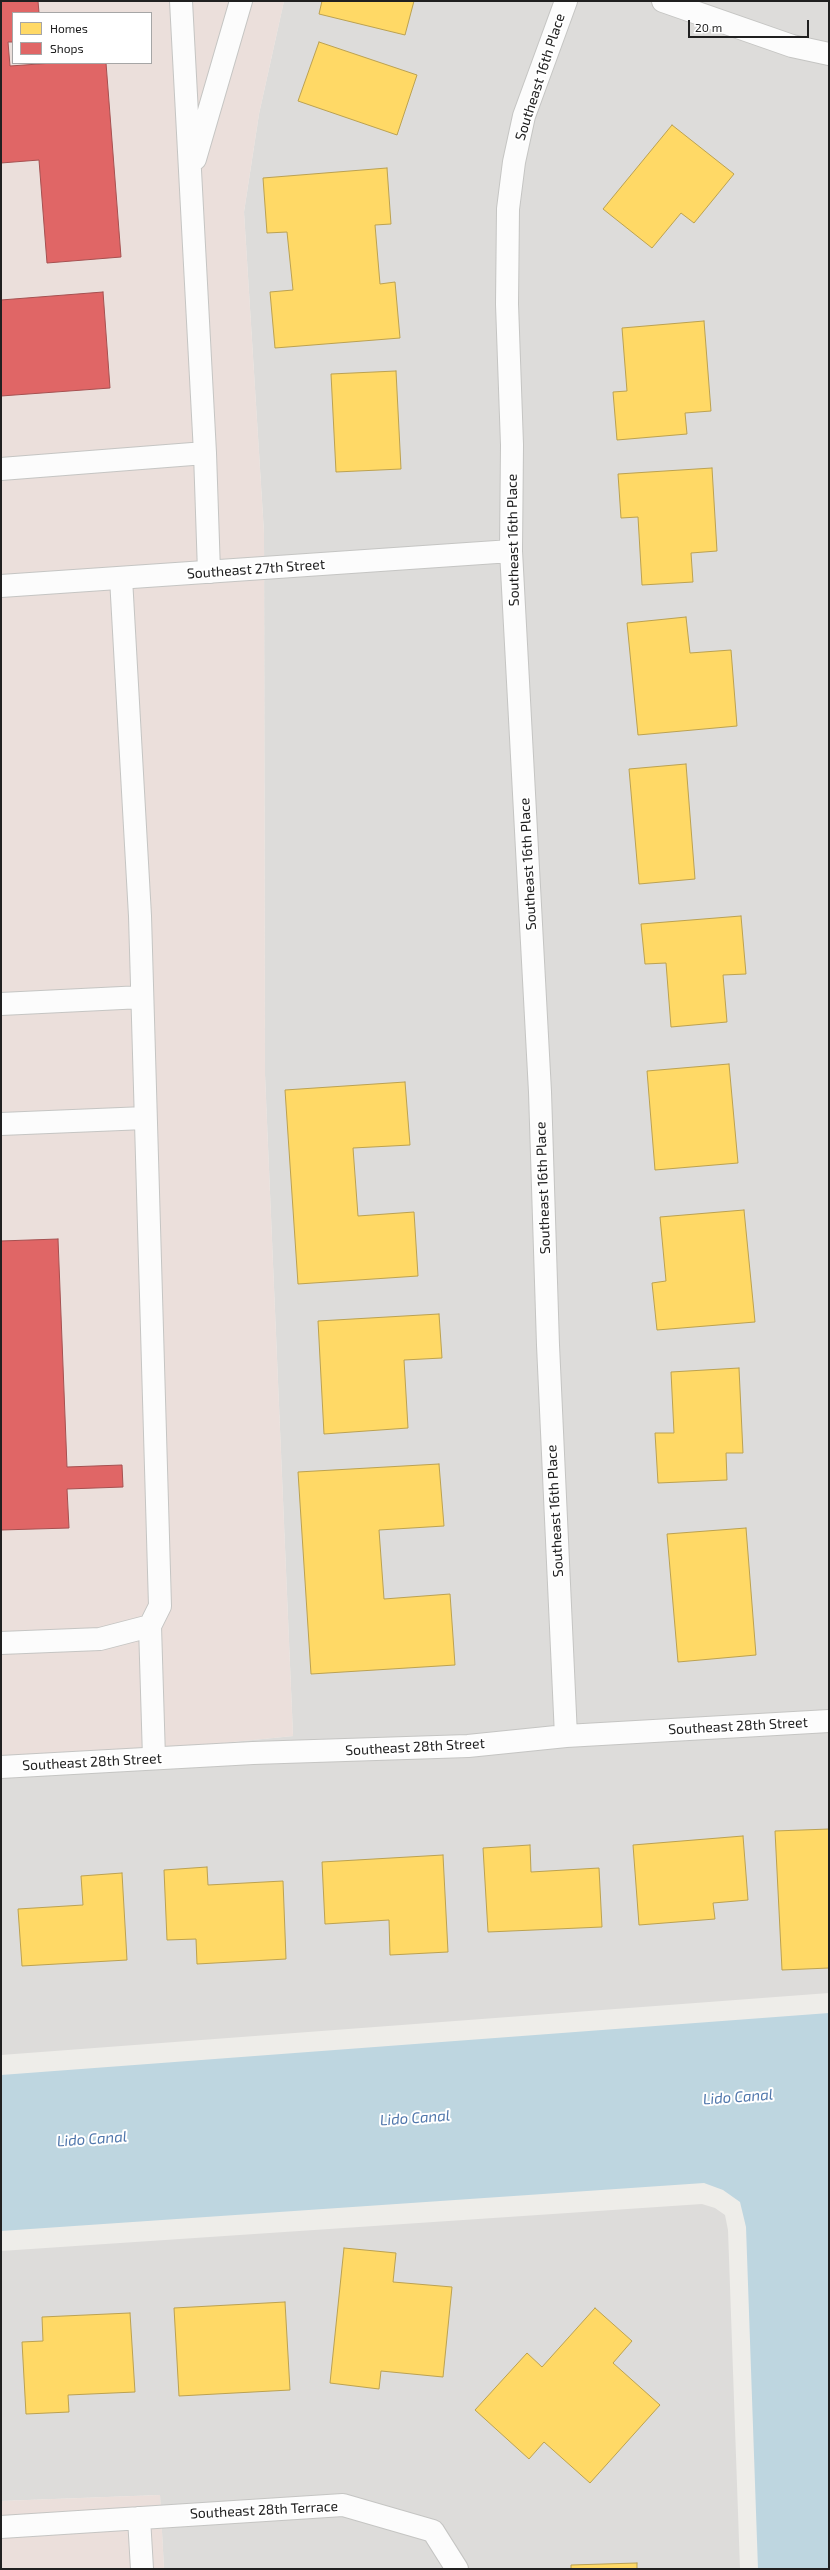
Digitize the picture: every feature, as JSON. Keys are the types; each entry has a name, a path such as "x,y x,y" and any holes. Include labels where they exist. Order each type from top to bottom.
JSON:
{"street":[{"path":"181,1 205,453 209,572"},
{"path":"190,174 241,1"},
{"name":"Southeast 16th Place","path":"566,1 524,116 514,162 508,209 507,304 512,445 511,551 540,1092 548,1353 566,1736"},
{"path":"663,1 792,46 829,54"},
{"path":"1,469 205,453"},
{"name":"Southeast 27th Street","path":"1,586 511,551"},
{"path":"121,578 142,997 160,1606 150,1626 154,1758"},
{"path":"1,1004 142,997"},
{"path":"1,1124 145,1118"},
{"path":"1,1644 100,1639 150,1626"},
{"name":"Southeast 28th Street","path":"1,1767 154,1758 468,1746 566,1736 829,1721"},
{"name":"Southeast 28th Terrace","path":"1,2527 342,2505 433,2531 457,2569"},
{"path":"139,2518 142,2569"}],"shaded area":[{"path":"1,1 284,1 259,114 244,212 264,533 265,1075 293,1736 1,1765"},
{"path":"284,1 829,1 829,1993 1,2055 1,1765 293,1736 265,1075 264,533 244,212 259,114"},
{"path":"702,2204 715,2208 725,2215 728,2230 740,2569 164,2569 160,2495 1,2501 1,2251"},
{"path":"160,2495 164,2569 1,2569 1,2501"}],"water":[{"name":"Lido Canal","path":"829,2013 829,2569 758,2569 746,2227 740,2202 723,2190 704,2183 1,2231 1,2075"}],"building: Homes":[{"path":"322,1 414,1 405,35 319,14"},
{"path":"319,42 417,75 397,135 298,101"},
{"path":"672,125 734,174 694,223 681,213 652,248 603,209"},
{"path":"387,168 391,224 375,225 380,284 395,282 400,338 275,348 270,292 293,290 287,232 267,233 263,178"},
{"path":"704,321 711,411 685,413 687,434 617,440 613,392 627,391 622,328"},
{"path":"396,371 401,469 336,472 331,374"},
{"path":"712,468 717,551 691,553 693,582 642,585 638,517 621,518 618,474"},
{"path":"686,617 690,653 731,650 737,726 638,735 627,623"},
{"path":"686,764 695,879 639,884 629,769"},
{"path":"741,916 746,974 723,975 727,1022 671,1027 666,963 645,964 641,924"},
{"path":"729,1064 738,1163 655,1170 647,1071"},
{"path":"405,1082 410,1145 353,1148 358,1216 414,1212 418,1276 298,1284 285,1090"},
{"path":"744,1210 755,1322 657,1330 652,1283 666,1281 660,1217"},
{"path":"439,1314 442,1358 404,1360 408,1428 324,1434 318,1321"},
{"path":"739,1368 743,1453 726,1453 727,1480 658,1483 655,1433 674,1433 671,1372"},
{"path":"439,1464 444,1526 379,1530 384,1599 450,1594 455,1665 311,1674 298,1472"},
{"path":"746,1528 756,1655 678,1662 667,1534"},
{"path":"829,1829 829,1968 782,1970 775,1831"},
{"path":"743,1836 748,1900 713,1903 715,1919 639,1925 633,1845"},
{"path":"530,1845 531,1872 599,1868 602,1927 488,1932 483,1848"},
{"path":"443,1855 448,1952 390,1955 389,1920 325,1924 322,1862"},
{"path":"207,1867 208,1885 283,1881 286,1959 197,1964 196,1939 167,1940 164,1870"},
{"path":"122,1873 127,1960 22,1966 18,1909 83,1905 81,1876"},
{"path":"344,2248 396,2253 393,2282 452,2287 443,2377 381,2371 379,2389 330,2383"},
{"path":"285,2302 290,2390 179,2396 174,2308"},
{"path":"595,2308 632,2341 613,2363 660,2405 590,2483 544,2442 529,2459 475,2410 527,2353 542,2367"},
{"path":"130,2313 135,2392 68,2395 69,2412 26,2414 22,2342 43,2341 42,2317"},
{"path":"637,2563 637,2569 571,2569 571,2565"}],"building: Shops":[{"path":"1,1 38,1 39,12 12,12 12,42 8,42 10,66 39,64 106,64 121,257 47,263 39,160 1,163"},
{"path":"103,292 110,388 1,396 1,300"},
{"path":"58,1239 67,1467 122,1465 123,1487 67,1489 69,1528 1,1530 1,1241"}]}
